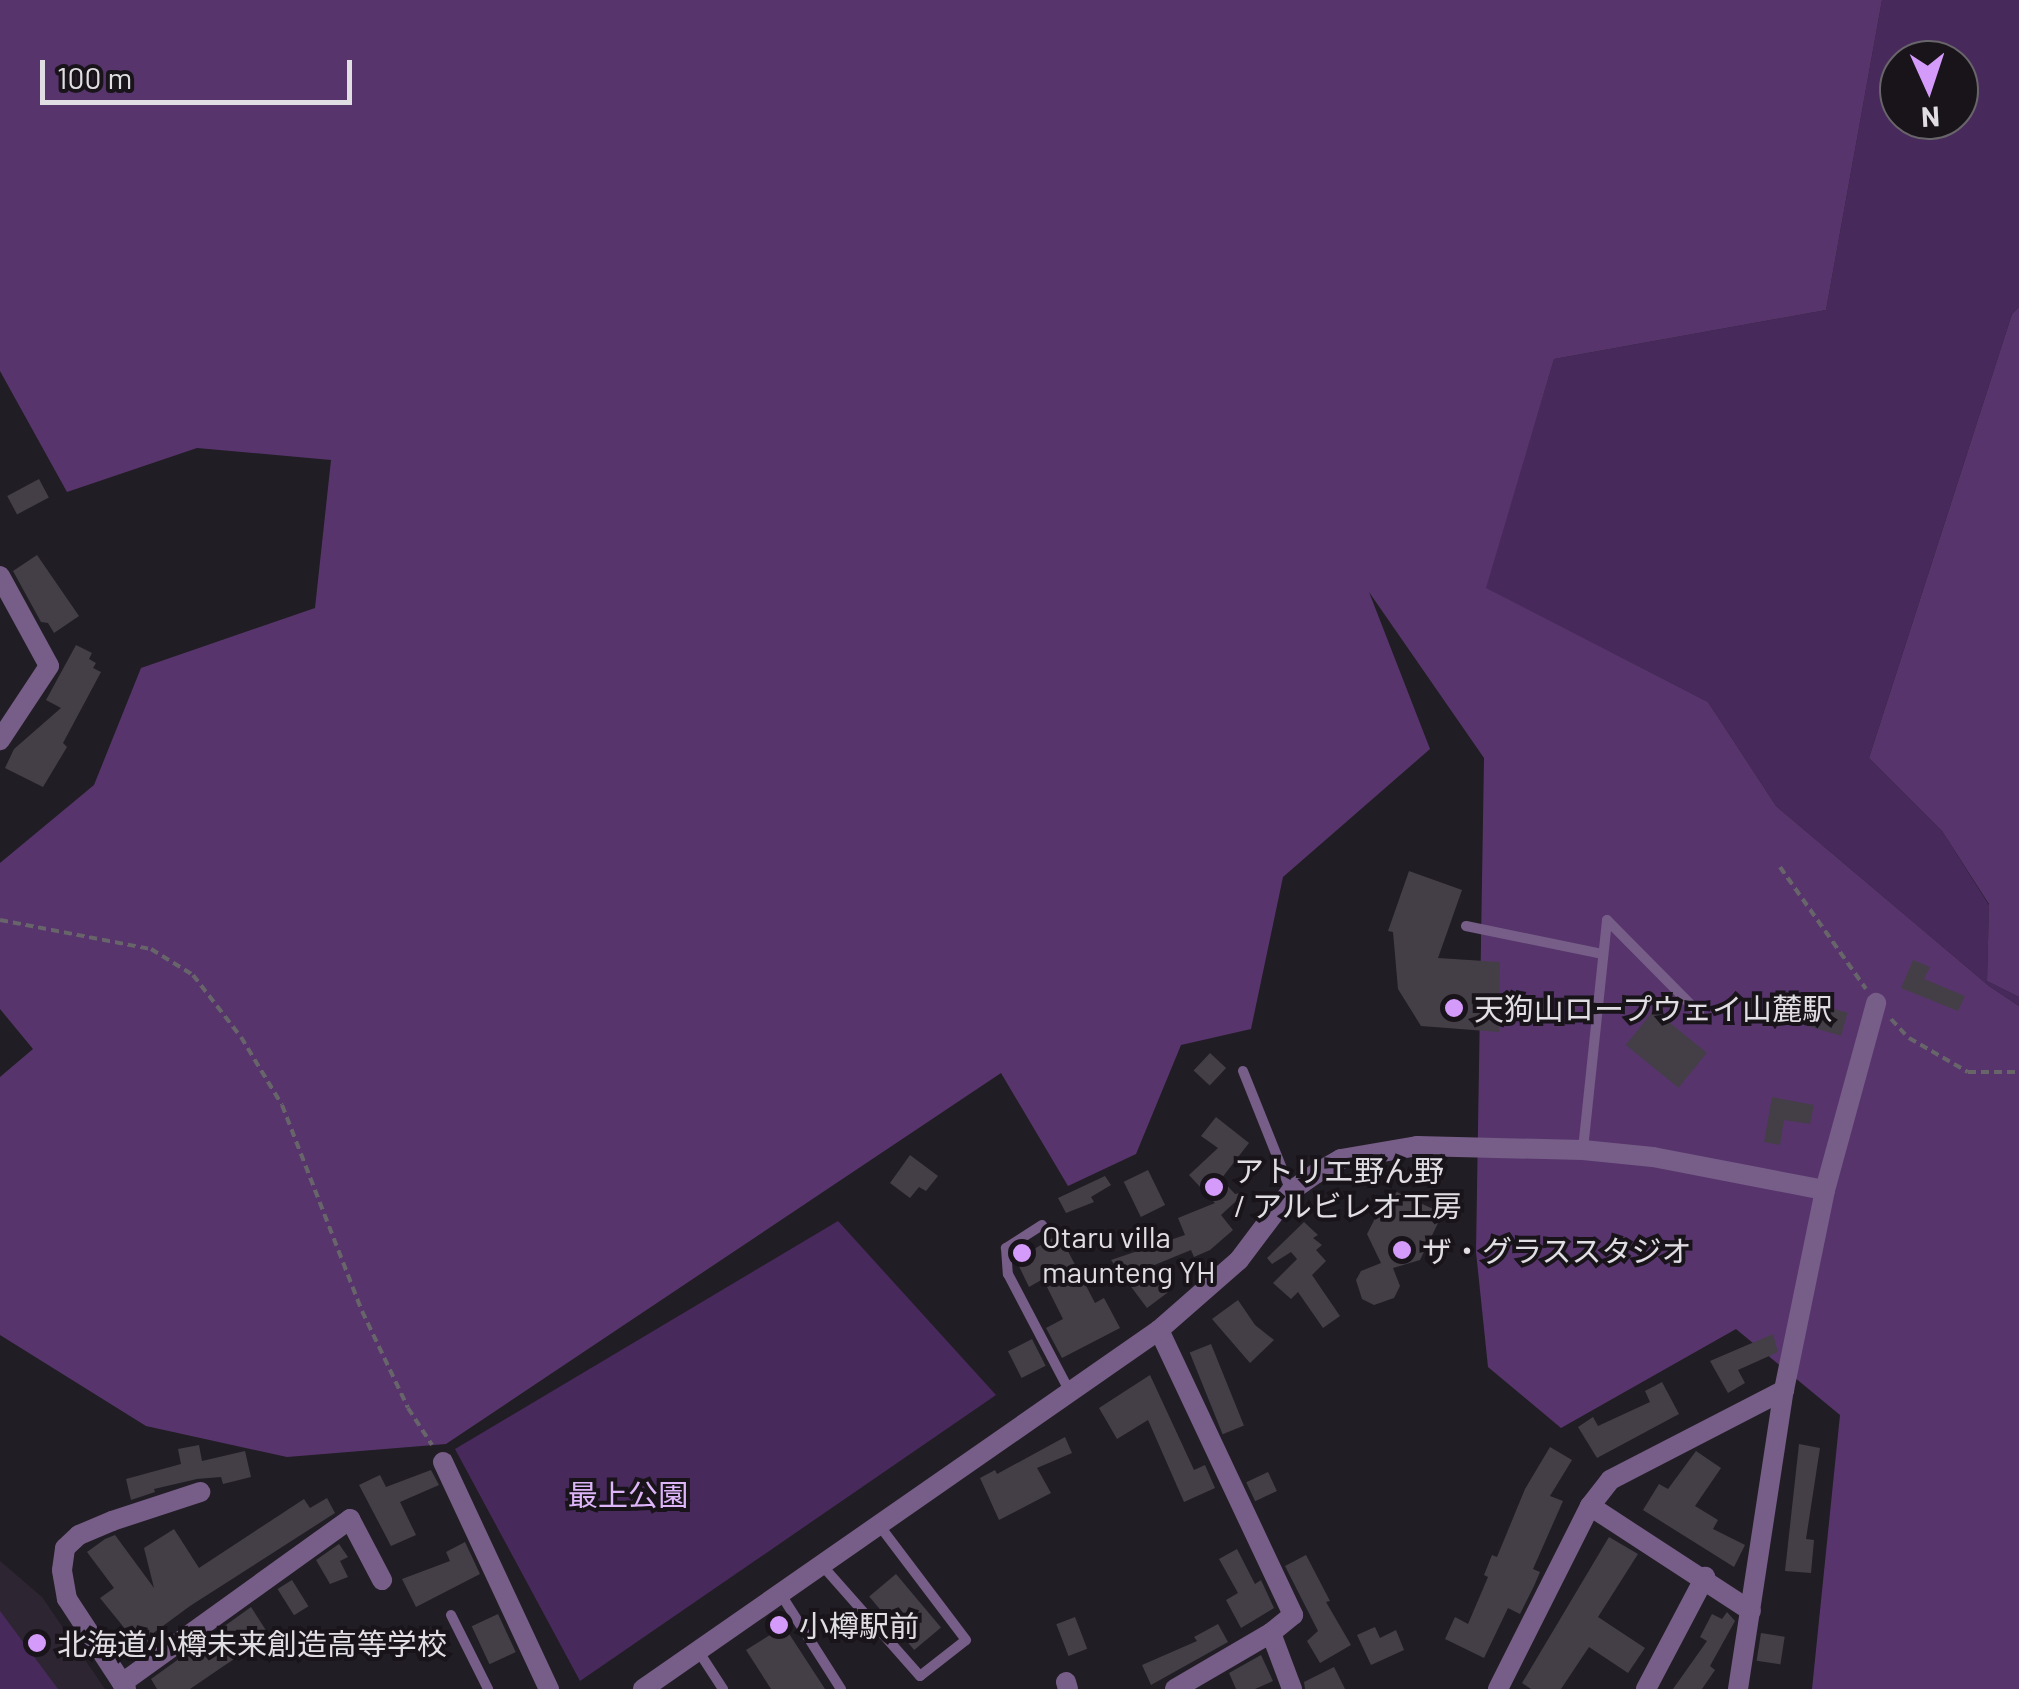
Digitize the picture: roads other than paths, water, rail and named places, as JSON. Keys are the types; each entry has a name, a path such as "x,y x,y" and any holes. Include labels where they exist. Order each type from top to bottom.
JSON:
{"street":[{"path":"0,576 49,666 0,740"},
{"path":"1738,1689 1784,1390 1826,1190 1876,1003"},
{"path":"643,1689 778,1591 1159,1330 1239,1260 1291,1192 1341,1159 1378,1149 1417,1146 1584,1150 1652,1157 1826,1190"},
{"path":"1159,1330 1293,1615 1174,1689"},
{"path":"1498,1689 1590,1506 1610,1480 1784,1390"},
{"path":"443,1462 549,1689"},
{"path":"200,1492 112,1521 79,1535 65,1548 62,1570 67,1598 124,1686 350,1519 382,1580"},
{"path":"1590,1506 1751,1610"},
{"path":"1646,1689 1705,1577"},
{"path":"1271,1632 1292,1689"}],"lane":[{"path":"1584,1150 1608,920 1699,1013"},
{"path":"1466,926 1603,954"},
{"path":"1244,1071 1291,1192"},
{"path":"1042,1225 1006,1248 1008,1274 1070,1392"},
{"path":"820,1562 920,1676 966,1640 878,1523"},
{"path":"778,1591 842,1689"},
{"path":"452,1615 488,1689"},
{"path":"697,1649 722,1689"}],"place":[{"name":"天狗山ロープウェイ山麓駅","path":"1454,1008"},
{"name":"アトリエ野ん野 / アルビレオ工房","path":"1214,1187"},
{"name":"ザ・グラススタジオ","path":"1402,1250"},
{"name":"Otaru villa maunteng YH","path":"1022,1253"},
{"name":"小樽駅前","path":"779,1625"},
{"name":"北海道小樽未来創造高等学校","path":"37,1643"}],"park label":[{"name":"最上公園","path":"628,1494"}]}
